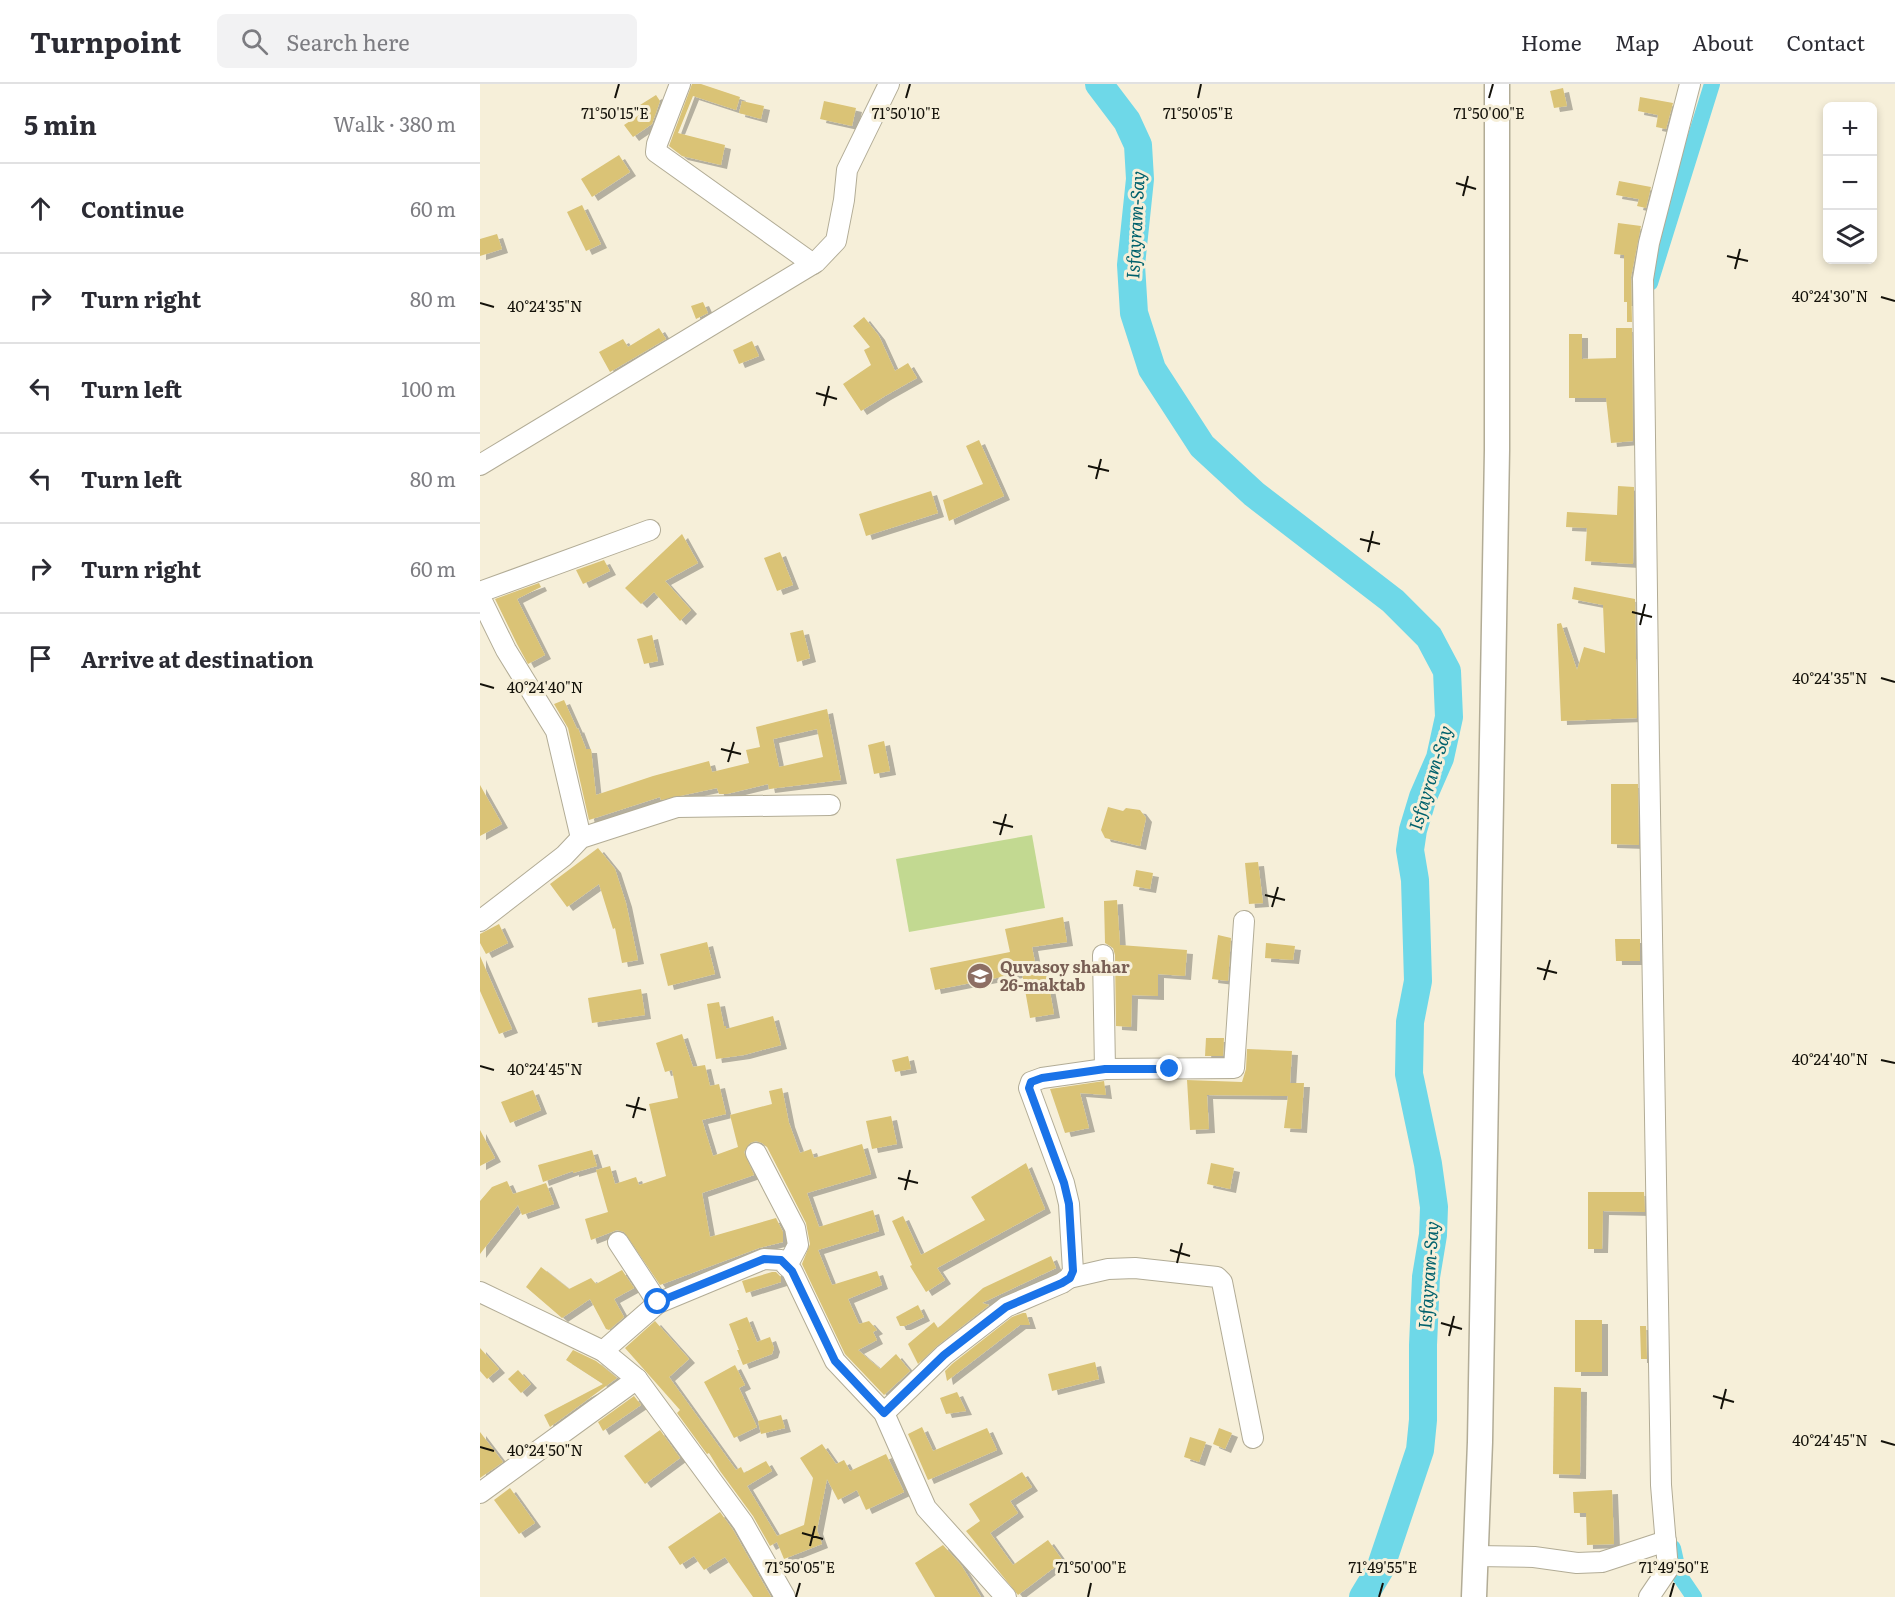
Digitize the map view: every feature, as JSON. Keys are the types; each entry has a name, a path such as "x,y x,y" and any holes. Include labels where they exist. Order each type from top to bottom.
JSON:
{"main road":[{"path":"1474,1597 1480,1430 1496,462 1497,84"}],"street":[{"path":"680,84 656,152 813,264"},
{"path":"480,465 813,264 836,240 847,170 889,84"},
{"path":"1649,1597 1668,1569 1661,1461 1643,279 1690,84"},
{"path":"480,592 650,530"},
{"path":"480,597 506,650 556,731 581,838"},
{"path":"481,918 564,856 581,838 677,807 830,805"},
{"path":"1070,1278 1073,1271 1073,1257 1069,1204 1064,1183 1029,1088 1031,1082 1042,1078 1105,1069 1234,1068 1245,921"},
{"path":"1103,955 1105,1069"},
{"path":"756,1153 795,1228 798,1245 788,1266"},
{"path":"618,1242 658,1302"},
{"path":"603,1351 658,1302 764,1259 781,1260 792,1271 835,1361 884,1413 926,1508 1006,1597"},
{"path":"884,1413 944,1355 1006,1307 1070,1278 1108,1269 1136,1268 1217,1277 1222,1282 1253,1438"},
{"path":"480,1292 603,1351 637,1379 743,1523 784,1597"},
{"path":"480,1493 637,1379"},
{"path":"1476,1556 1534,1557 1576,1563 1602,1562 1666,1541"}],"green space":[{"path":"1032,835 1045,908 909,932 896,859"}],"building":[{"path":"692,84 701,84 740,97 736,110 693,96 678,133 725,145 721,165 682,156 669,146"},
{"path":"1563,88 1567,106 1554,108 1550,91"},
{"path":"656,95 660,101 652,124 633,137 624,125 645,111 640,105"},
{"path":"1640,97 1673,103 1666,129 1656,127 1658,115 1638,111"},
{"path":"742,101 764,106 761,119 739,113"},
{"path":"824,101 856,108 852,126 820,119"},
{"path":"619,155 630,172 592,197 581,179"},
{"path":"1619,181 1651,187 1646,208 1637,206 1639,199 1616,195"},
{"path":"582,205 601,244 586,251 567,212"},
{"path":"1618,223 1641,226 1631,277 1632,322 1627,322 1627,302 1624,302 1624,255 1614,254"},
{"path":"497,234 502,249 480,256 480,239"},
{"path":"703,302 708,313 696,319 691,306"},
{"path":"864,317 879,336 895,371 908,363 917,378 861,411 843,384 871,365 864,350 870,347 853,326"},
{"path":"659,328 666,339 610,372 599,352 623,339 628,347"},
{"path":"1616,328 1632,328 1633,441 1611,443 1606,398 1569,398 1569,334 1582,334 1582,359 1616,358"},
{"path":"752,341 759,356 739,364 733,350"},
{"path":"979,440 1004,496 949,521 943,500 983,484 966,446"},
{"path":"1618,486 1634,487 1633,564 1585,561 1587,528 1566,527 1567,512 1617,515"},
{"path":"931,491 938,513 866,536 859,514"},
{"path":"682,534 698,563 665,581 691,610 680,621 654,592 641,604 625,588"},
{"path":"780,552 793,585 777,591 764,558"},
{"path":"604,560 610,571 583,584 576,570"},
{"path":"539,583 541,587 517,599 545,655 528,664 495,599"},
{"path":"1574,587 1635,599 1637,718 1561,721 1557,624 1561,623 1577,670 1584,647 1605,653 1603,605 1572,599"},
{"path":"803,630 810,658 797,662 790,633"},
{"path":"652,635 658,661 644,664 637,639"},
{"path":"564,700 586,749 591,749 596,795 709,761 712,772 749,763 746,750 760,747 756,727 827,709 841,780 769,789 768,784 727,794 719,794 717,788 661,800 660,797 589,820 568,728 554,704","holes":["817,729 823,757 779,767 773,739"]},
{"path":"884,741 890,771 874,774 868,745"},
{"path":"1611,784 1638,784 1639,845 1611,844"},
{"path":"480,785 502,824 480,836"},
{"path":"1108,807 1123,811 1126,808 1140,810 1146,818 1140,846 1105,838 1101,830"},
{"path":"598,848 615,869 626,903 638,960 622,963 615,928 613,929 599,884 567,907 550,884"},
{"path":"1258,862 1263,903 1249,904 1245,863"},
{"path":"1136,870 1153,873 1150,889 1133,886"},
{"path":"1117,900 1120,945 1187,950 1185,976 1158,974 1158,996 1132,995 1131,1027 1116,1026 1115,955 1113,948 1105,943 1104,901"},
{"path":"1063,917 1067,942 1032,947 1037,972 1046,970 1054,1014 1030,1018 1022,973 935,990 930,968 1010,952 1005,929"},
{"path":"499,924 508,943 486,954 480,943 480,934"},
{"path":"1218,935 1231,938 1228,981 1212,979"},
{"path":"1615,939 1640,939 1640,961 1616,961"},
{"path":"707,942 715,974 668,986 660,954"},
{"path":"1266,943 1295,946 1293,960 1265,958"},
{"path":"480,956 512,1029 499,1034 480,991"},
{"path":"641,989 645,1015 592,1023 588,998"},
{"path":"719,1002 726,1029 773,1016 781,1045 744,1055 716,1059 707,1004"},
{"path":"682,1034 693,1067 705,1065 710,1086 719,1084 726,1114 702,1120 713,1156 738,1147 730,1115 772,1104 769,1091 782,1088 789,1123 800,1153 811,1149 814,1158 862,1144 871,1174 807,1193 819,1227 873,1210 879,1231 818,1250 832,1285 877,1271 882,1285 848,1299 859,1324 869,1321 877,1330 873,1332 877,1340 858,1350 880,1369 896,1354 910,1371 884,1395 845,1354 802,1264 810,1244 806,1223 767,1147 762,1143 756,1141 750,1143 744,1152 754,1175 702,1193 710,1237 776,1218 783,1232 783,1242 759,1248 660,1285 624,1232 617,1230 591,1240 585,1219 608,1212 596,1170 610,1166 615,1184 636,1177 639,1185 666,1176 649,1104 678,1098 672,1070 665,1072 656,1043"},
{"path":"1206,1038 1224,1038 1223,1056 1205,1056"},
{"path":"1247,1049 1292,1051 1290,1083 1304,1083 1301,1129 1284,1128 1288,1096 1207,1095 1209,1129 1190,1130 1187,1080 1242,1082 1246,1069"},
{"path":"908,1056 911,1069 895,1072 892,1060"},
{"path":"1104,1081 1106,1095 1080,1093 1089,1128 1065,1133 1050,1089"},
{"path":"533,1090 541,1110 510,1123 501,1102"},
{"path":"891,1116 897,1144 872,1149 866,1121"},
{"path":"480,1130 495,1158 480,1166"},
{"path":"592,1150 597,1166 573,1173 573,1171 543,1182 538,1165"},
{"path":"1026,1163 1045,1209 937,1268 945,1280 926,1292 910,1266 912,1265 892,1221 903,1216 921,1255 985,1220 971,1197"},
{"path":"1211,1163 1234,1168 1230,1189 1207,1184"},
{"path":"507,1181 513,1194 546,1183 554,1204 522,1215 518,1205 480,1254 480,1201 492,1187"},
{"path":"1588,1192 1644,1192 1645,1212 1603,1211 1602,1249 1588,1249"},
{"path":"1051,1256 1056,1268 982,1303 989,1305 918,1364 908,1344 934,1322 938,1328 983,1288"},
{"path":"541,1267 569,1289 591,1278 596,1284 622,1270 634,1288 614,1299 624,1317 609,1330 606,1329 590,1299 562,1318 526,1287"},
{"path":"776,1272 781,1277 781,1282 746,1293 742,1281"},
{"path":"918,1305 924,1317 900,1326 896,1317"},
{"path":"1026,1313 1030,1325 1020,1325 947,1381 945,1371 952,1364 1012,1317"},
{"path":"747,1317 757,1342 770,1337 774,1348 772,1354 743,1365 729,1324"},
{"path":"1575,1320 1602,1320 1602,1372 1575,1372"},
{"path":"655,1321 689,1359 669,1377 736,1470 741,1467 744,1473 766,1461 772,1471 747,1486 777,1536 804,1525 813,1478 800,1458 822,1444 836,1464 844,1460 850,1471 886,1454 904,1492 866,1510 857,1490 838,1500 827,1479 817,1530 822,1544 784,1559 777,1542 770,1546 753,1516 709,1453 707,1454 677,1413 680,1410 625,1348"},
{"path":"1640,1326 1646,1326 1647,1359 1641,1359"},
{"path":"480,1348 499,1369 487,1379 480,1371"},
{"path":"573,1350 596,1361 617,1378 550,1427 544,1415 603,1384 566,1360"},
{"path":"1095,1362 1099,1379 1052,1391 1048,1374"},
{"path":"735,1365 745,1385 739,1388 757,1427 734,1438 704,1382"},
{"path":"518,1370 531,1384 521,1393 508,1379"},
{"path":"1554,1387 1581,1388 1580,1475 1553,1474"},
{"path":"957,1392 966,1411 946,1414 940,1398"},
{"path":"634,1396 641,1405 603,1431 598,1422"},
{"path":"781,1415 785,1428 761,1434 758,1421"},
{"path":"922,1427 933,1451 987,1428 997,1450 928,1480 908,1434"},
{"path":"1219,1428 1232,1433 1225,1449 1213,1444"},
{"path":"660,1430 680,1458 645,1484 624,1456"},
{"path":"480,1432 503,1462 480,1478"},
{"path":"1190,1437 1206,1442 1199,1462 1184,1457"},
{"path":"1022,1472 1032,1487 1010,1501 1018,1513 990,1533 1013,1565 1048,1540 1063,1561 1018,1595 966,1531 980,1521 969,1504"},
{"path":"510,1488 535,1523 519,1534 494,1500"},
{"path":"1612,1490 1614,1544 1587,1545 1586,1513 1574,1513 1573,1492"},
{"path":"720,1512 733,1530 771,1597 753,1597 725,1557 704,1570 694,1556 680,1565 668,1547"},
{"path":"943,1545 961,1565 981,1597 935,1597 915,1563"}],"waterway":[{"name":"Isfayram-Say","path":"1099,84 1127,121 1138,145 1140,179 1131,265 1134,313 1152,369 1202,446 1254,494 1393,601 1429,637 1447,671 1449,717 1440,758 1423,797 1413,830 1410,850 1415,880 1418,981 1410,1022 1409,1074 1428,1164 1434,1207 1433,1235 1426,1277 1423,1420 1420,1450 1380,1569 1363,1597"},
{"path":"1650,283 1712,84"},
{"path":"1673,1548 1679,1575 1694,1597"}],"place":[{"name":"Quvasoy shahar 26-maktab","path":"980,976"}],"route":[{"path":"658,1302 764,1259 781,1260 792,1271 835,1361 884,1413 944,1355 1006,1307 1070,1278 1073,1271 1073,1257 1069,1204 1064,1183 1029,1088 1031,1082 1042,1078 1105,1069 1170,1069"}]}
